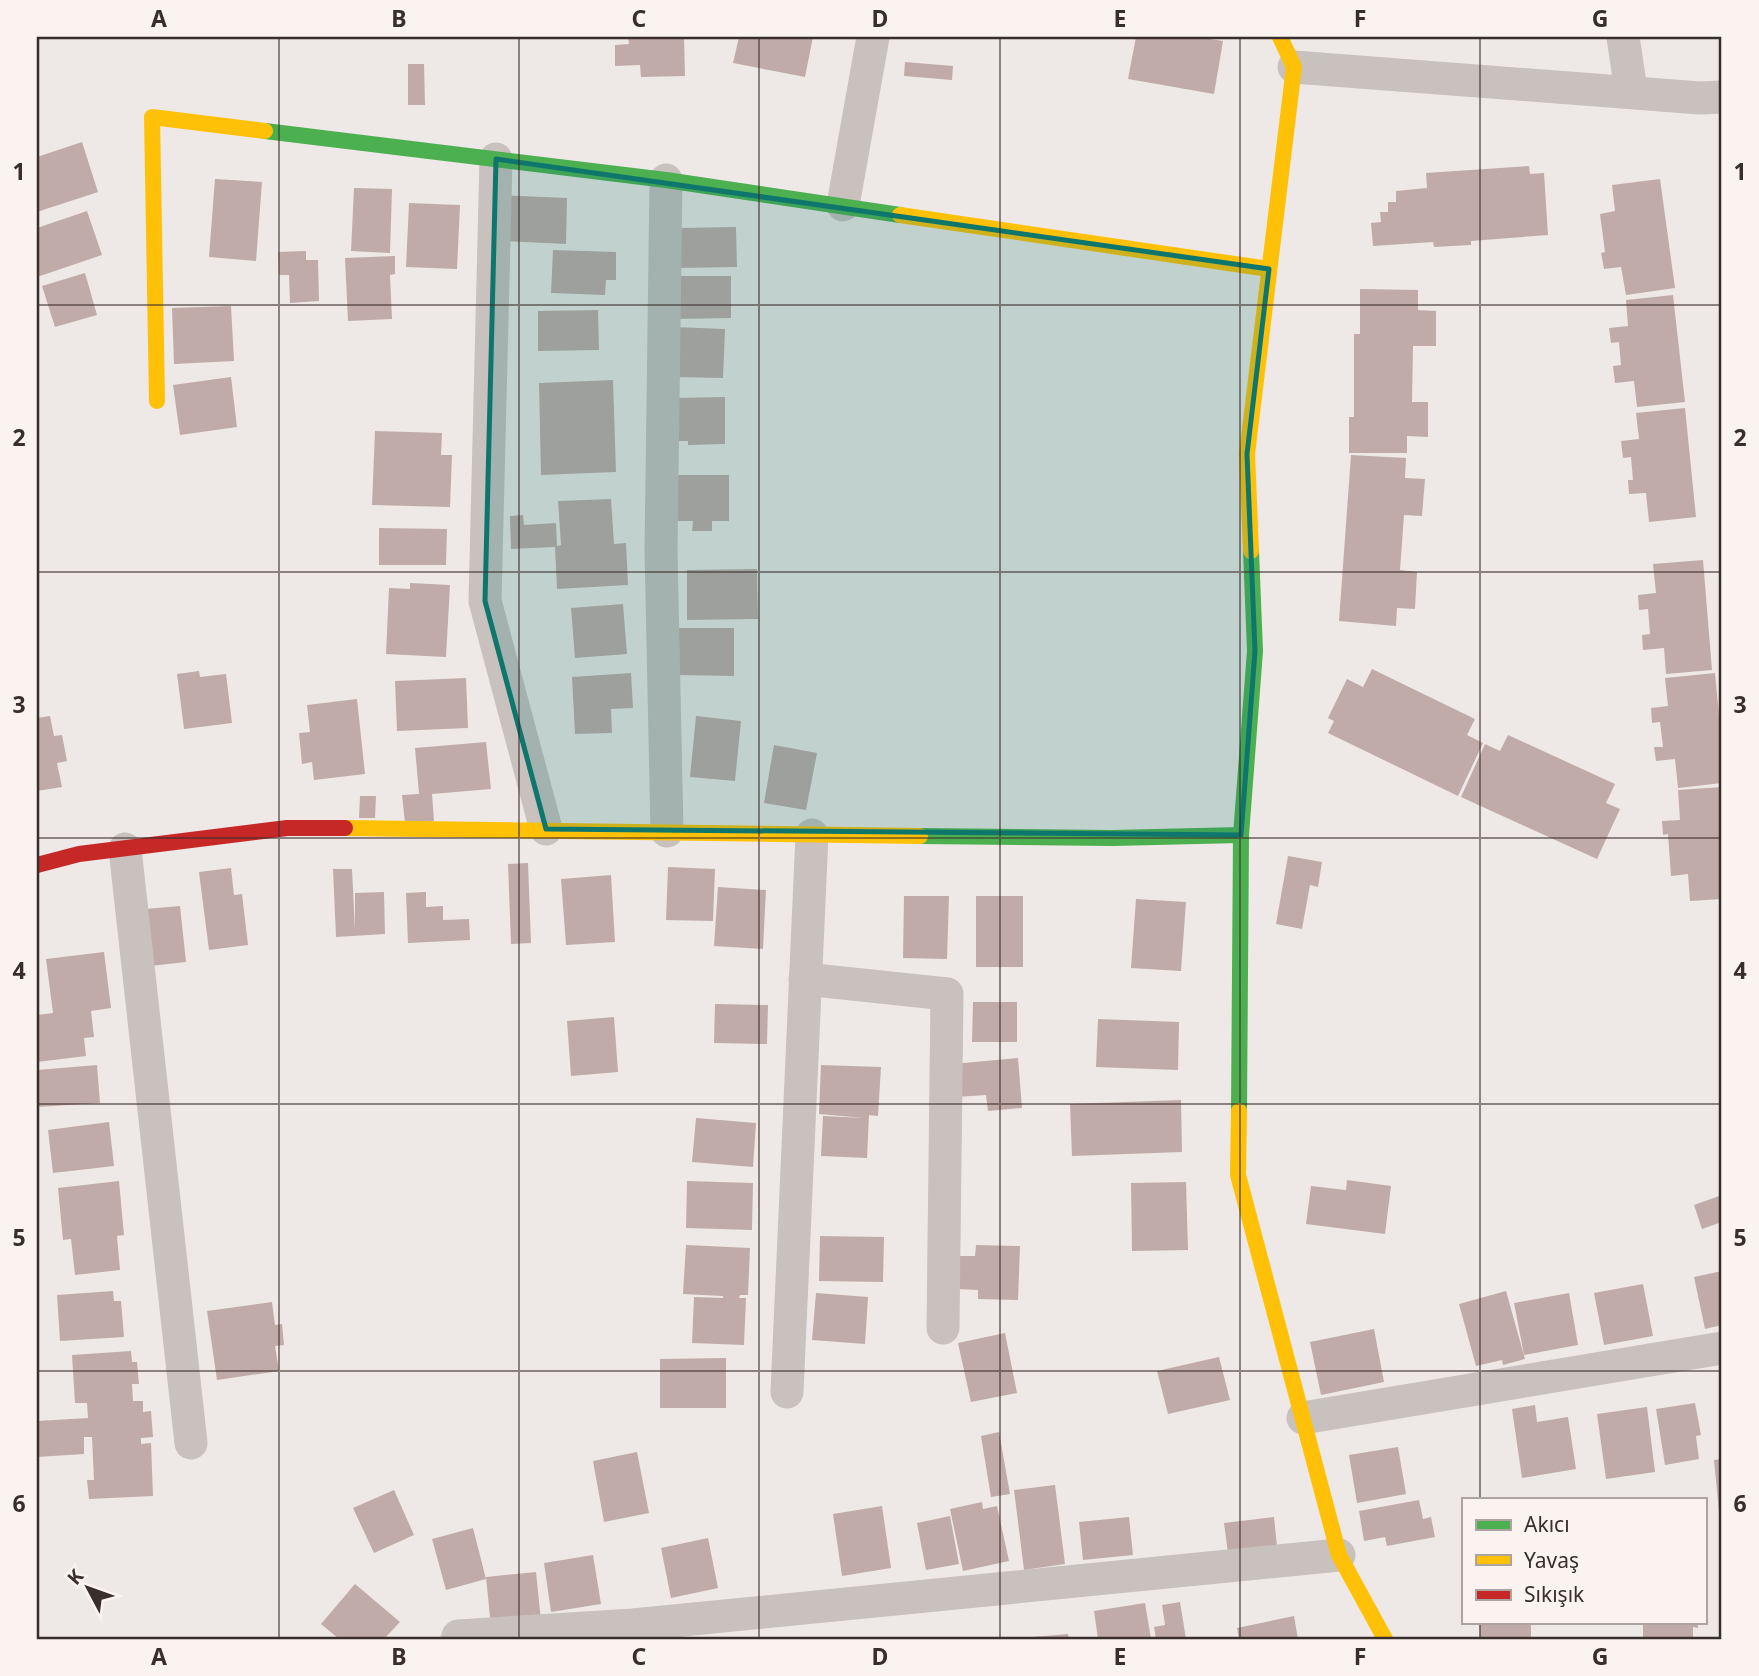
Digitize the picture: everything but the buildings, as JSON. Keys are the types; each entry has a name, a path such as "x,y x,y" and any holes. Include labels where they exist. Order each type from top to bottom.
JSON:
{"street":[{"path":"843,205 873,37"},
{"path":"1280,37 1294,67 1247,454 1255,650 1241,835 1238,1174 1339,1555 1385,1639"},
{"path":"1623,37 1631,91"},
{"path":"1294,67 1700,98 1722,97"},
{"path":"157,401 152,117 666,180 1269,269"},
{"path":"496,159 485,601 546,829"},
{"path":"666,180 661,551 667,831"},
{"path":"37,864 79,854 287,828 546,829 1099,838 1241,835"},
{"path":"787,1392 812,835"},
{"path":"125,849 191,1443"},
{"path":"805,979 947,994 943,1328"},
{"path":"1303,1418 1722,1348"},
{"path":"457,1639 458,1636 633,1625 1339,1555"}],"highlighted area":[{"path":"496,159 1269,269 1247,454 1255,651 1241,835 546,829 485,601"}],"traffic: fast":[{"path":"265,131 666,180 900,215"},
{"path":"1239,1111 1241,835 1255,651 1251,551"},
{"path":"920,836 1112,838 1241,835"}],"traffic: slow":[{"path":"1251,551 1247,454 1294,67 1280,37"},
{"path":"157,401 152,117 265,131"},
{"path":"900,215 1269,269"},
{"path":"345,828 920,836"},
{"path":"1239,1111 1238,1175 1339,1555 1385,1639"}],"traffic: jam":[{"path":"37,865 79,854 287,828 345,828"}]}
